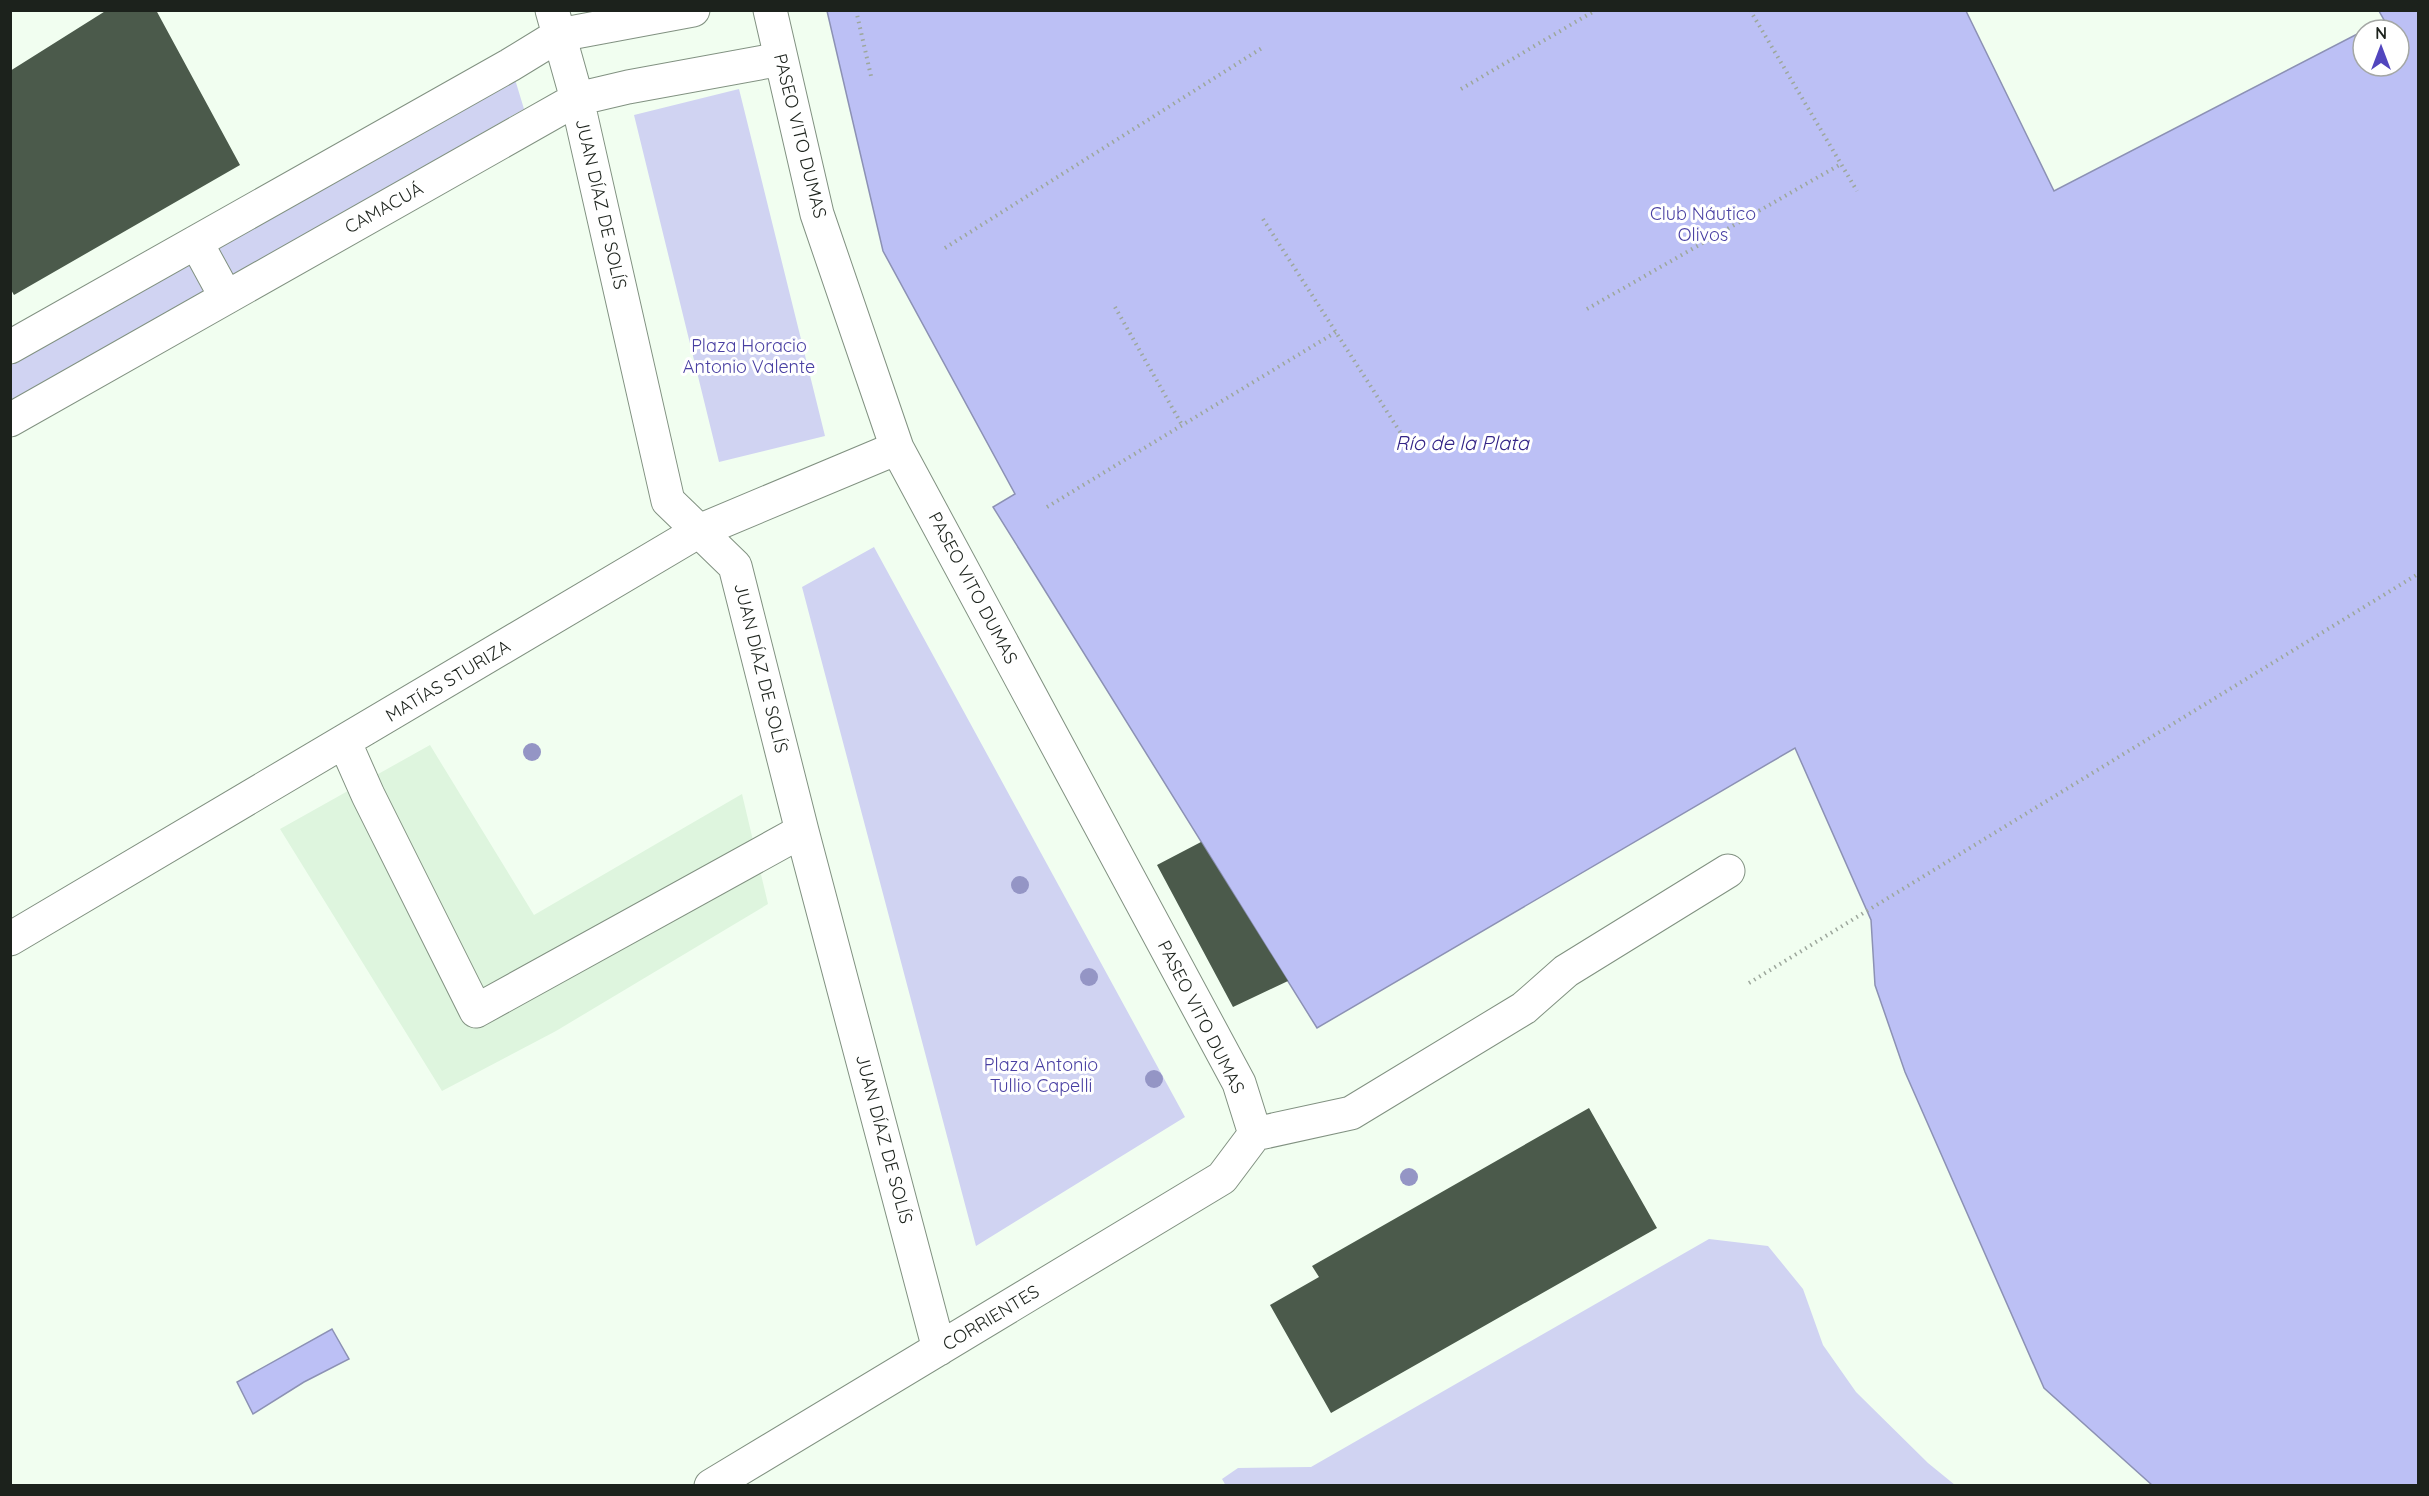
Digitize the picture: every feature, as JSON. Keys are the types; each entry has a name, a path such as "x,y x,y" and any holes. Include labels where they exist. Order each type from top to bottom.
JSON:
{"street":[{"path":"10,347 510,65 556,23 693,10"},
{"name":"PASEO VITO DUMAS","path":"770,10 817,214 897,448 1239,1083 1255,1134"},
{"name":"JUAN DÍAZ DE SOLÍS","path":"556,23 577,99 668,501 735,566 802,831 939,1349"},
{"name":"CAMACUÁ","path":"10,420 577,99 639,85 781,59"},
{"path":"196,242 226,297"},
{"name":"MATÍAS STURIZA","path":"10,939 345,743 699,531 897,448"},
{"path":"345,743 368,795 476,1011 802,831"},
{"path":"1255,1134 1351,1113 1524,1008 1566,971 1728,871"},
{"name":"CORRIENTES","path":"711,1485 1222,1178 1255,1134"}],"path":[{"path":"856,10 871,76"},
{"path":"1461,89 1596,10"},
{"path":"1750,10 1857,191"},
{"path":"945,248 1263,48"},
{"path":"1587,309 1841,164"},
{"path":"1263,219 1413,452"},
{"path":"1115,307 1182,425"},
{"path":"1047,507 1336,332"},
{"path":"1749,983 2418,574"}],"shaded area":[{"path":"430,745 534,915 742,794 768,904 556,1031 442,1091 280,829"}],"green space":[{"path":"514,76 524,109 11,403 10,361"},
{"name":"Plaza Horacio Antonio Valente","path":"739,89 825,436 719,462 634,115"},
{"name":"Plaza Antonio Tullio Capelli","path":"874,547 1185,1117 976,1246 802,587"},
{"path":"1709,1239 1768,1246 1803,1289 1823,1345 1856,1392 1928,1463 1955,1485 1226,1486 1222,1479 1238,1468 1311,1467"}],"water":[{"name":"Río de la Plata","path":"827,11 1966,11 2054,191 2351,37 2351,78 2411,78 2411,18 2383,18 2379,11 2418,11 2418,1485 2152,1485 2044,1388 1905,1072 1875,985 1871,920 1795,748 1317,1028 993,507 1015,494 883,251"},
{"path":"332,1329 349,1359 304,1382 253,1414 237,1382"}],"building":[{"path":"107,10 156,10 240,165 14,295 10,288 10,71"},
{"path":"1201,842 1288,981 1233,1007 1157,865"},
{"path":"1589,1108 1657,1228 1331,1413 1270,1305 1319,1277 1312,1266"}],"park label":[{"name":"Club Náutico Olivos","path":"1703,224"}]}
